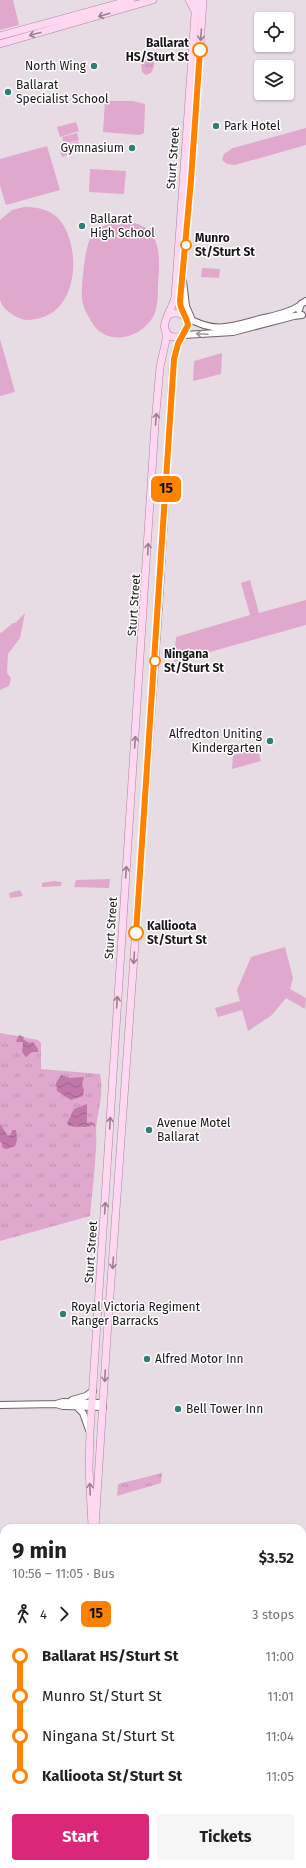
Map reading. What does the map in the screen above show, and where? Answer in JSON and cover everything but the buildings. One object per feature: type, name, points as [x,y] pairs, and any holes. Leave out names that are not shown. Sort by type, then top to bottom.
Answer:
[{"type":"main road","points":[[0,44],[131,0]]},
{"type":"main road","points":[[0,36],[69,21],[153,0]]},
{"type":"main road","points":[[190,0],[196,14]]},
{"type":"main road","name":"Sturt Street","points":[[168,315],[175,297],[196,0]]},
{"type":"main road","name":"Sturt Street","points":[[184,316],[180,304],[191,180],[203,0]]},
{"type":"main road","points":[[177,313],[184,316],[188,325],[184,335],[173,337],[166,331],[164,323],[168,315],[177,313]]},
{"type":"main road","name":"Sturt Street","points":[[94,1524],[89,1469],[90,1431],[115,1030],[145,607],[155,424],[160,367],[166,343],[166,331]]},
{"type":"main road","name":"Sturt Street","points":[[94,1524],[173,365],[176,349],[184,335]]},
{"type":"main road","points":[[115,1030],[122,1026],[129,1029]]},
{"type":"main road","points":[[100,1282],[106,1277],[112,1279]]},
{"type":"street","points":[[182,277],[186,306],[193,322]]},
{"type":"street","points":[[184,316],[193,322],[212,328],[232,328],[291,311],[306,301]]},
{"type":"street","points":[[299,306],[299,310],[305,317]]},
{"type":"street","points":[[184,335],[234,332],[294,316],[305,317]]},
{"type":"street","points":[[60,1403],[83,1397],[93,1391]]},
{"type":"street","points":[[60,1403],[76,1407],[92,1405]]},
{"type":"street","points":[[0,1405],[60,1403],[103,1405]]},
{"type":"street","points":[[76,1407],[83,1414],[90,1431]]},
{"type":"green space","points":[[0,0],[13,0],[19,25],[0,30]]},
{"type":"green space","points":[[150,55],[154,61],[154,66],[151,73],[146,75],[142,72],[141,65],[145,57]]},
{"type":"green space","points":[[105,101],[133,101],[145,104],[144,133],[140,135],[103,132]]},
{"type":"green space","points":[[76,122],[79,131],[60,137],[57,127]]},
{"type":"green space","points":[[306,128],[306,145],[235,165],[227,164],[222,160],[224,154],[233,148]]},
{"type":"green space","points":[[77,133],[79,140],[64,144],[62,137]]},
{"type":"green space","points":[[78,141],[81,151],[62,157],[59,147]]},
{"type":"green space","points":[[47,146],[60,190],[6,205],[0,186],[0,159]]},
{"type":"green space","points":[[90,169],[126,171],[124,194],[89,192]]},
{"type":"green space","points":[[24,207],[42,209],[51,212],[58,218],[66,229],[71,243],[73,259],[73,274],[69,289],[63,302],[53,312],[40,318],[30,320],[16,317],[10,313],[2,305],[0,299],[0,220],[12,210]]},
{"type":"green space","points":[[117,221],[132,222],[142,226],[150,232],[158,249],[159,260],[158,300],[154,315],[141,330],[132,335],[123,337],[105,335],[97,329],[83,305],[82,299],[84,264],[90,238],[93,233],[99,229]]},
{"type":"green space","points":[[202,268],[220,269],[219,278],[201,277]]},
{"type":"green space","points":[[0,339],[15,392],[0,396]]},
{"type":"green space","points":[[222,353],[221,374],[193,381],[194,361]]},
{"type":"green space","points":[[250,580],[259,613],[306,600],[306,625],[174,662],[176,637],[250,615],[241,583]]},
{"type":"green space","points":[[25,613],[20,638],[8,654],[7,673],[11,678],[9,686],[0,690],[0,632],[1,633],[15,623]]},
{"type":"green space","points":[[257,748],[261,761],[232,769],[233,755]]},
{"type":"green space","points":[[110,879],[109,888],[74,887],[76,880]]},
{"type":"green space","points":[[54,881],[62,882],[61,886],[42,887],[42,883]]},
{"type":"green space","points":[[20,890],[23,896],[10,898],[9,893]]},
{"type":"green space","points":[[285,947],[293,978],[290,989],[306,998],[305,1009],[286,998],[272,1015],[248,1031],[242,1010],[218,1017],[215,1008],[240,1001],[237,990],[251,957]]},
{"type":"green space","points":[[0,1033],[38,1040],[41,1043],[41,1069],[100,1074],[101,1089],[96,1129],[96,1157],[90,1216],[0,1241]]},
{"type":"green space","points":[[162,1473],[161,1483],[117,1496],[118,1484]]},
{"type":"water","points":[[19,1035],[24,1037],[23,1039],[29,1043],[33,1042],[38,1049],[38,1052],[32,1052],[26,1057],[22,1052],[23,1042],[16,1042]]},
{"type":"water","points":[[61,1075],[70,1078],[84,1077],[82,1084],[84,1090],[83,1096],[71,1100],[57,1091],[56,1083]]},
{"type":"water","points":[[87,1104],[87,1123],[92,1122],[95,1124],[95,1127],[93,1125],[86,1127],[69,1126],[67,1123],[74,1109]]},
{"type":"water","points":[[0,1124],[8,1136],[11,1134],[12,1130],[16,1130],[17,1140],[15,1146],[7,1149],[3,1148],[2,1143],[0,1142]]},
{"type":"bus line","name":"15","points":[[136,933],[159,604],[174,359],[178,344],[183,335],[186,333],[188,325],[187,319],[181,310],[180,292],[186,246],[200,50]]},
{"type":"place","name":"Ballarat HS/Sturt St","points":[[200,50]]},
{"type":"place","name":"North Wing","points":[[94,66]]},
{"type":"place","name":"Ballarat Specialist School","points":[[8,92]]},
{"type":"place","name":"Park Hotel","points":[[216,126]]},
{"type":"place","name":"Gymnasium","points":[[132,148]]},
{"type":"place","name":"Ballarat High School","points":[[82,226]]},
{"type":"place","name":"Munro St/Sturt St","points":[[186,245]]},
{"type":"place","name":"Ningana St/Sturt St","points":[[155,661]]},
{"type":"place","name":"Alfredton Uniting Kindergarten","points":[[270,741]]},
{"type":"place","name":"Kallioota St/Sturt St","points":[[136,933]]},
{"type":"place","name":"Avenue Motel Ballarat","points":[[149,1130]]},
{"type":"place","name":"Royal Victoria Regiment Ranger Barracks","points":[[63,1314]]},
{"type":"place","name":"Alfred Motor Inn","points":[[147,1359]]},
{"type":"place","name":"Bell Tower Inn","points":[[178,1409]]}]
